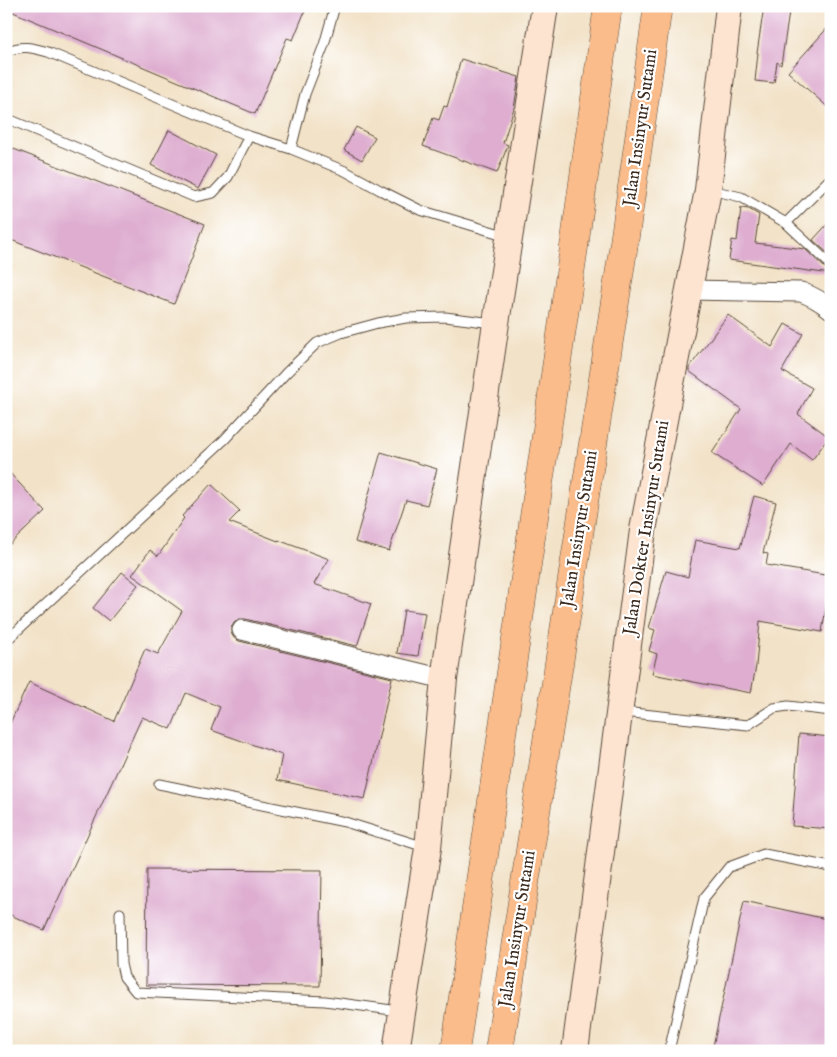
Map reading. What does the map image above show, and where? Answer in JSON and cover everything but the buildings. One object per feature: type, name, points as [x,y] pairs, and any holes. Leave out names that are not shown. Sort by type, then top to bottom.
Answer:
[{"type":"highway","points":[[455,1051],[608,6]]},
{"type":"highway","name":"Jalan Insinyur Sutami","points":[[499,1051],[623,250],[658,6]]},
{"type":"street","points":[[396,1051],[428,848],[444,679],[545,6]]},
{"type":"street","name":"Jalan Dokter Insinyur Sutami","points":[[575,1051],[643,530],[708,190],[729,6]]},
{"type":"street","points":[[689,290],[801,292],[813,296],[831,309]]},
{"type":"street","points":[[242,630],[444,679]]},
{"type":"lane","points":[[291,149],[305,94],[324,45],[335,6]]},
{"type":"lane","points":[[6,52],[13,48],[28,46],[48,52],[249,136],[291,149],[345,171],[420,210],[509,236]]},
{"type":"lane","points":[[6,118],[194,197],[213,193],[228,178],[249,136]]},
{"type":"lane","points":[[786,223],[831,178]]},
{"type":"lane","points":[[708,190],[740,197],[786,223],[831,265]]},
{"type":"lane","points":[[6,641],[225,439],[286,373],[317,343],[341,333],[406,318],[445,317],[496,323]]},
{"type":"lane","points":[[620,712],[748,726],[774,708],[788,706],[831,711]]},
{"type":"lane","points":[[159,784],[345,822],[428,848]]},
{"type":"lane","points":[[669,1051],[704,898],[729,867],[764,854],[831,867]]},
{"type":"lane","points":[[120,913],[121,964],[124,977],[136,992],[325,1000],[402,1012]]}]
